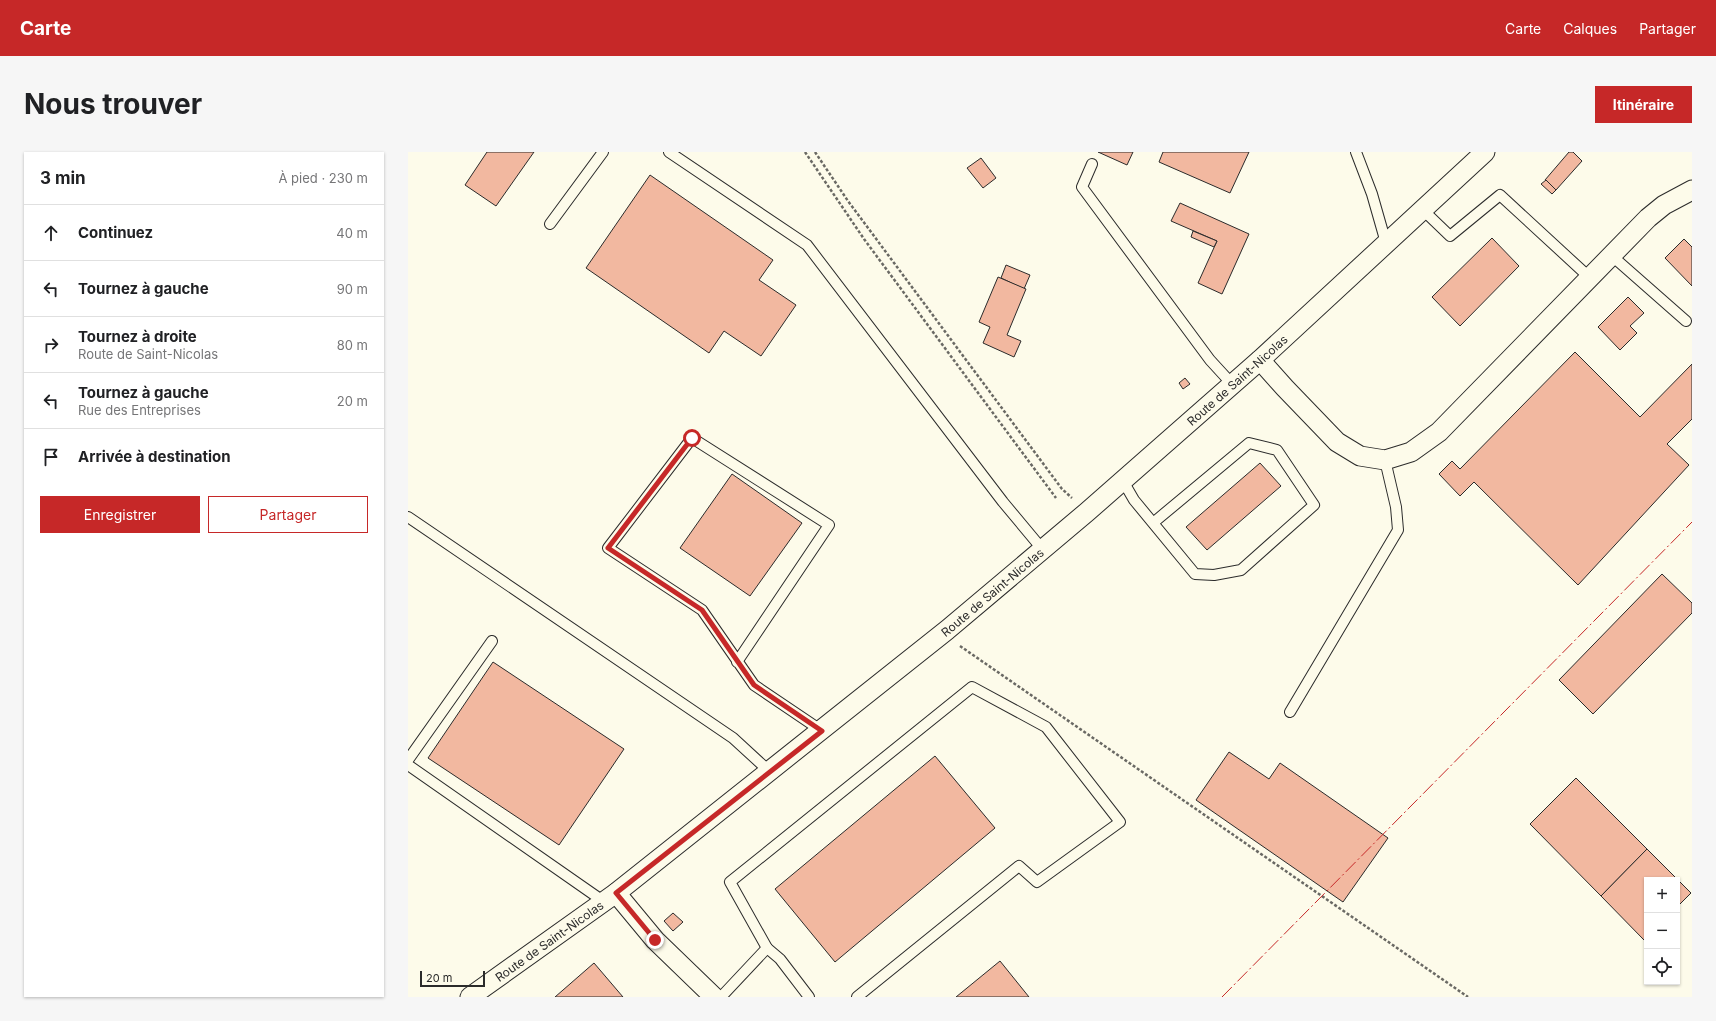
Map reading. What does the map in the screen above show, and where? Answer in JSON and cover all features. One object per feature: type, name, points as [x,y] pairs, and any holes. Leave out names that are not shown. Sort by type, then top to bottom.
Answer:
[{"type":"street","name":"Route de Saint-Nicolas","points":[[470,997],[610,897],[907,664],[1043,550],[1260,360],[1485,152]]},
{"type":"street","points":[[1260,360],[1337,442],[1360,456],[1385,460],[1411,452],[1439,432],[1648,218],[1664,205],[1692,190]]},
{"type":"street","points":[[610,897],[714,997]]},
{"type":"lane","points":[[550,224],[603,152]]},
{"type":"lane","points":[[669,152],[807,245],[1003,502],[1043,550]]},
{"type":"lane","points":[[1356,152],[1372,194],[1386,243]]},
{"type":"lane","points":[[1092,164],[1082,187],[1210,360],[1232,384]]},
{"type":"lane","points":[[1422,210],[1450,236],[1500,195],[1589,277]]},
{"type":"lane","points":[[1611,255],[1686,321]]},
{"type":"lane","points":[[737,662],[829,525],[692,438],[608,548],[702,610],[737,662],[754,685],[822,731]]},
{"type":"lane","points":[[1122,481],[1134,500],[1195,574],[1214,576],[1241,570],[1314,505],[1277,450],[1249,443],[1153,522]]},
{"type":"lane","points":[[1290,712],[1398,530],[1396,507],[1385,460]]},
{"type":"lane","points":[[408,517],[733,738],[770,772]]},
{"type":"lane","points":[[408,760],[492,641]]},
{"type":"lane","points":[[809,997],[780,959],[767,948],[730,882],[972,687],[1046,727],[1120,822],[1037,882],[1019,866],[857,997]]},
{"type":"lane","points":[[408,765],[610,897]]},
{"type":"lane","points":[[721,997],[767,948]]},
{"type":"path","points":[[804,152],[864,239],[1056,498]]},
{"type":"path","points":[[816,152],[848,201],[1062,489],[1087,512]]},
{"type":"path","points":[[956,640],[967,651],[1468,997]]},
{"type":"building","points":[[487,152],[534,152],[496,206],[465,185]]},
{"type":"building","points":[[1098,152],[1133,152],[1127,165]]},
{"type":"building","points":[[1163,152],[1249,152],[1230,193],[1159,162]]},
{"type":"building","points":[[1569,152],[1573,152],[1582,161],[1556,190],[1545,180]]},
{"type":"building","points":[[981,158],[996,178],[983,188],[967,168]]},
{"type":"building","points":[[650,175],[773,260],[759,280],[796,305],[761,356],[724,331],[709,353],[586,268]]},
{"type":"building","points":[[1546,180],[1556,190],[1552,194],[1541,184]]},
{"type":"building","points":[[1180,203],[1249,234],[1222,294],[1198,283],[1217,241],[1171,221]]},
{"type":"building","points":[[1193,231],[1217,241],[1214,247],[1191,237]]},
{"type":"building","points":[[1492,238],[1519,266],[1460,326],[1432,297]]},
{"type":"building","points":[[1684,239],[1692,247],[1692,286],[1665,258]]},
{"type":"building","points":[[1006,265],[1030,275],[1024,289],[1001,278]]},
{"type":"building","points":[[998,277],[1026,289],[1007,335],[1021,341],[1014,357],[983,343],[990,327],[979,322]]},
{"type":"building","points":[[1628,297],[1644,313],[1630,326],[1637,333],[1620,350],[1598,327]]},
{"type":"building","points":[[1575,352],[1640,417],[1692,364],[1692,419],[1667,444],[1689,465],[1578,585],[1474,482],[1460,496],[1439,474],[1452,461],[1460,469]]},
{"type":"building","points":[[1185,378],[1190,384],[1183,389],[1179,383]]},
{"type":"building","points":[[1260,463],[1281,486],[1207,550],[1186,527]]},
{"type":"building","points":[[732,474],[802,523],[750,596],[680,548]]},
{"type":"building","points":[[1662,574],[1692,603],[1692,613],[1593,714],[1559,680]]},
{"type":"building","points":[[493,662],[624,749],[559,845],[428,758]]},
{"type":"building","points":[[1229,752],[1269,779],[1280,763],[1388,838],[1343,902],[1196,800]]},
{"type":"building","points":[[935,756],[995,828],[835,962],[775,889]]},
{"type":"building","points":[[1576,778],[1647,849],[1601,896],[1530,824]]},
{"type":"building","points":[[1647,849],[1675,877],[1644,877],[1644,940],[1601,896]]},
{"type":"building","points":[[1680,882],[1691,893],[1680,904]]},
{"type":"building","points":[[673,913],[683,922],[673,931],[664,921]]},
{"type":"building","points":[[1000,961],[1029,997],[956,997]]},
{"type":"building","points":[[594,963],[623,997],[555,997]]},
{"type":"power","points":[[1222,997],[1692,522]]},
{"type":"route","points":[[655,940],[616,893],[822,731],[754,685],[702,610],[608,548],[692,438]]}]
